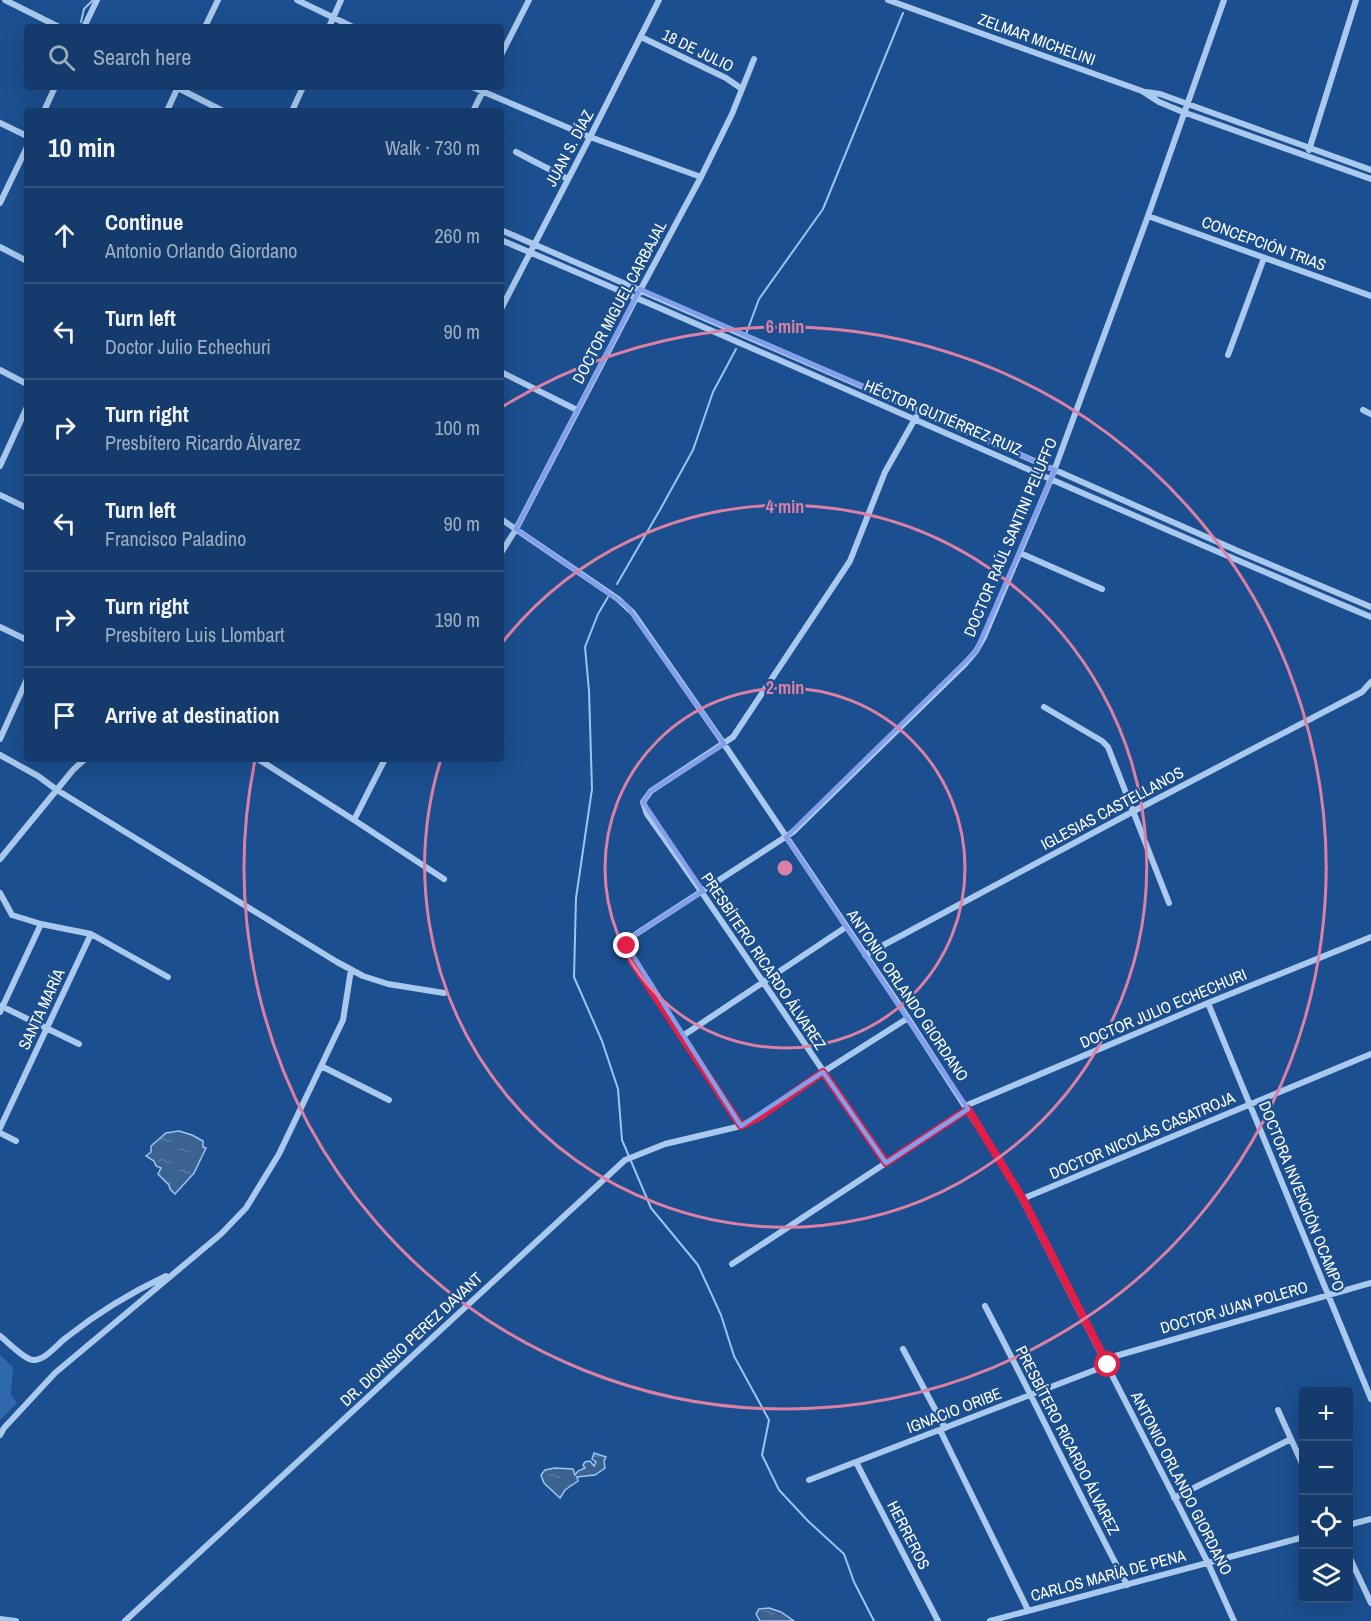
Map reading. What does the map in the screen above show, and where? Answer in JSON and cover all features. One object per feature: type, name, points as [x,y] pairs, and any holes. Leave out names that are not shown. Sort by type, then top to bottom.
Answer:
[{"type":"street","points":[[5,0],[52,24]]},
{"type":"street","points":[[85,24],[97,0]]},
{"type":"street","points":[[206,24],[218,0]]},
{"type":"street","points":[[297,0],[347,24]]},
{"type":"street","points":[[330,24],[341,0]]},
{"type":"street","points":[[504,49],[529,0]]},
{"type":"street","name":"JUAN S. DÍAZ","points":[[504,303],[659,0]]},
{"type":"street","name":"ZELMAR MICHELINI","points":[[888,0],[1142,92],[1184,112],[1371,179]]},
{"type":"street","name":"DOCTOR RAÚL SANTINI PELUFFO","points":[[681,1037],[632,961],[627,946],[636,934],[800,826],[970,658],[984,637],[1051,479],[1148,216],[1224,0]]},
{"type":"street","points":[[1307,156],[1356,0]]},
{"type":"street","name":"18 DE JULIO","points":[[641,37],[726,78],[742,89]]},
{"type":"street","name":"DOCTOR MIGUEL CARBAJAL","points":[[504,549],[701,177],[732,114],[754,59]]},
{"type":"street","points":[[46,108],[54,90]]},
{"type":"street","points":[[167,108],[176,90]]},
{"type":"street","points":[[183,90],[217,108]]},
{"type":"street","points":[[293,108],[302,90]]},
{"type":"street","points":[[474,108],[483,90],[590,137],[701,177]]},
{"type":"street","name":"ZELMAR MICHELINI","points":[[1142,92],[1160,94],[1371,170]]},
{"type":"street","points":[[0,123],[24,135]]},
{"type":"street","points":[[516,152],[568,179]]},
{"type":"street","points":[[0,203],[24,153]]},
{"type":"street","name":"CONCEPCIÓN TRIAS","points":[[1148,216],[1371,296]]},
{"type":"street","name":"HÉCTOR GUTIÉRREZ RUIZ","points":[[504,231],[1238,551],[1371,606]]},
{"type":"street","name":"HÉCTOR GUTIÉRREZ RUIZ","points":[[504,241],[1234,560],[1371,617]]},
{"type":"street","points":[[0,247],[24,259]]},
{"type":"street","points":[[1228,356],[1264,258]]},
{"type":"street","points":[[0,370],[24,382]]},
{"type":"street","points":[[504,374],[577,410]]},
{"type":"street","points":[[724,744],[733,737],[850,561],[885,472],[918,410]]},
{"type":"street","points":[[1363,410],[1371,414]]},
{"type":"street","points":[[0,466],[24,414]]},
{"type":"street","points":[[0,495],[24,507]]},
{"type":"street","name":"ANTONIO ORLANDO GIORDANO","points":[[504,521],[627,606],[724,744],[908,1018],[1023,1199],[1208,1563],[1234,1621]]},
{"type":"street","points":[[1020,553],[1102,589]]},
{"type":"street","points":[[0,627],[24,639]]},
{"type":"street","name":"IGLESIAS CASTELLANOS","points":[[865,955],[1362,692],[1371,682]]},
{"type":"street","points":[[0,739],[24,686]]},
{"type":"street","points":[[1044,707],[1102,741],[1108,747],[1169,903]]},
{"type":"street","name":"PRESBÍTERO RICARDO ÁLVAREZ","points":[[724,744],[651,791],[643,802],[647,814],[703,891],[886,1163]]},
{"type":"street","points":[[0,755],[38,776],[57,790],[351,970],[388,984],[444,993]]},
{"type":"street","points":[[0,859],[82,762]]},
{"type":"street","points":[[263,762],[444,879]]},
{"type":"street","points":[[354,820],[383,762]]},
{"type":"street","points":[[0,893],[12,915],[41,924],[91,934],[168,977]]},
{"type":"street","points":[[41,924],[1,1009],[79,1044]]},
{"type":"street","points":[[741,1126],[681,1037],[846,927]]},
{"type":"street","name":"SANTA MARÍA","points":[[0,1128],[91,934]]},
{"type":"street","name":"DOCTOR JULIO ECHECHURI","points":[[732,1264],[967,1108],[1208,1003],[1371,937]]},
{"type":"street","points":[[0,1435],[55,1373],[221,1234],[246,1208],[279,1154],[343,1020],[351,970]]},
{"type":"street","name":"DOCTORA INVENCIÓN OCAMPO","points":[[1208,1003],[1371,1399]]},
{"type":"street","name":"DR. DIONISIO PEREZ DAVANT","points":[[125,1621],[625,1160],[665,1144],[741,1126],[758,1118],[823,1072],[908,1018]]},
{"type":"street","name":"DOCTOR NICOLÁS CASATROJA","points":[[1023,1199],[1371,1054]]},
{"type":"street","points":[[321,1066],[389,1100]]},
{"type":"street","points":[[0,1133],[16,1141]]},
{"type":"street","points":[[0,1336],[27,1359],[41,1359],[68,1336],[129,1295],[173,1273]]},
{"type":"street","name":"DOCTOR JUAN POLERO","points":[[1106,1362],[1371,1282]]},
{"type":"street","name":"PRESBÍTERO RICARDO ÁLVAREZ","points":[[985,1306],[1032,1395],[1072,1481],[1127,1585]]},
{"type":"street","points":[[903,1349],[1029,1610]]},
{"type":"street","name":"IGNACIO ORIBE","points":[[809,1480],[1032,1395],[1106,1362]]},
{"type":"street","points":[[1278,1410],[1299,1457]]},
{"type":"street","points":[[1174,1498],[1291,1439]]},
{"type":"street","name":"HERREROS","points":[[856,1462],[938,1621]]},
{"type":"street","points":[[1353,1524],[1371,1519]]},
{"type":"street","name":"CARLOS MARÍA DE PENA","points":[[990,1621],[1299,1538]]},
{"type":"street","points":[[1353,1565],[1371,1603]]},
{"type":"street","points":[[0,1619],[15,1621]]},
{"type":"highlighted area","points":[[640,289],[1055,470],[976,651],[786,837],[968,1109],[886,1163],[823,1072],[741,1126],[627,946],[636,934],[703,891],[643,802],[651,791],[724,744],[627,606],[516,529]]},
{"type":"shaded area","points":[[0,1355],[13,1367],[11,1394],[17,1403],[0,1420]]},
{"type":"water","points":[[179,1131],[203,1141],[203,1147],[206,1148],[194,1173],[175,1194],[158,1174],[161,1168],[146,1156],[151,1152],[151,1146],[166,1133]]},
{"type":"water","points":[[594,1453],[606,1457],[605,1468],[595,1475],[577,1477],[578,1481],[565,1490],[560,1498],[544,1483],[541,1475],[545,1470],[573,1469],[575,1475],[585,1468],[583,1465],[585,1462],[590,1461],[594,1466],[596,1462],[592,1459]]},
{"type":"water","points":[[769,1608],[781,1612],[794,1621],[760,1621],[756,1614],[759,1609]]},
{"type":"waterway","points":[[81,22],[84,9],[93,0]]},
{"type":"waterway","points":[[746,334],[759,299],[823,209],[903,13]]},
{"type":"waterway","points":[[617,584],[693,450],[713,392],[736,349]]},
{"type":"waterway","points":[[608,597],[598,614],[585,647],[589,691],[592,789],[576,898],[574,977],[602,1041],[618,1089],[622,1140],[651,1208],[698,1265],[721,1315],[734,1356],[769,1420],[762,1455],[779,1490],[844,1554],[854,1582],[874,1621]]},
{"type":"route","points":[[627,946],[632,961],[741,1126],[758,1118],[823,1072],[886,1163],[968,1109],[1023,1199],[1108,1365]]}]
